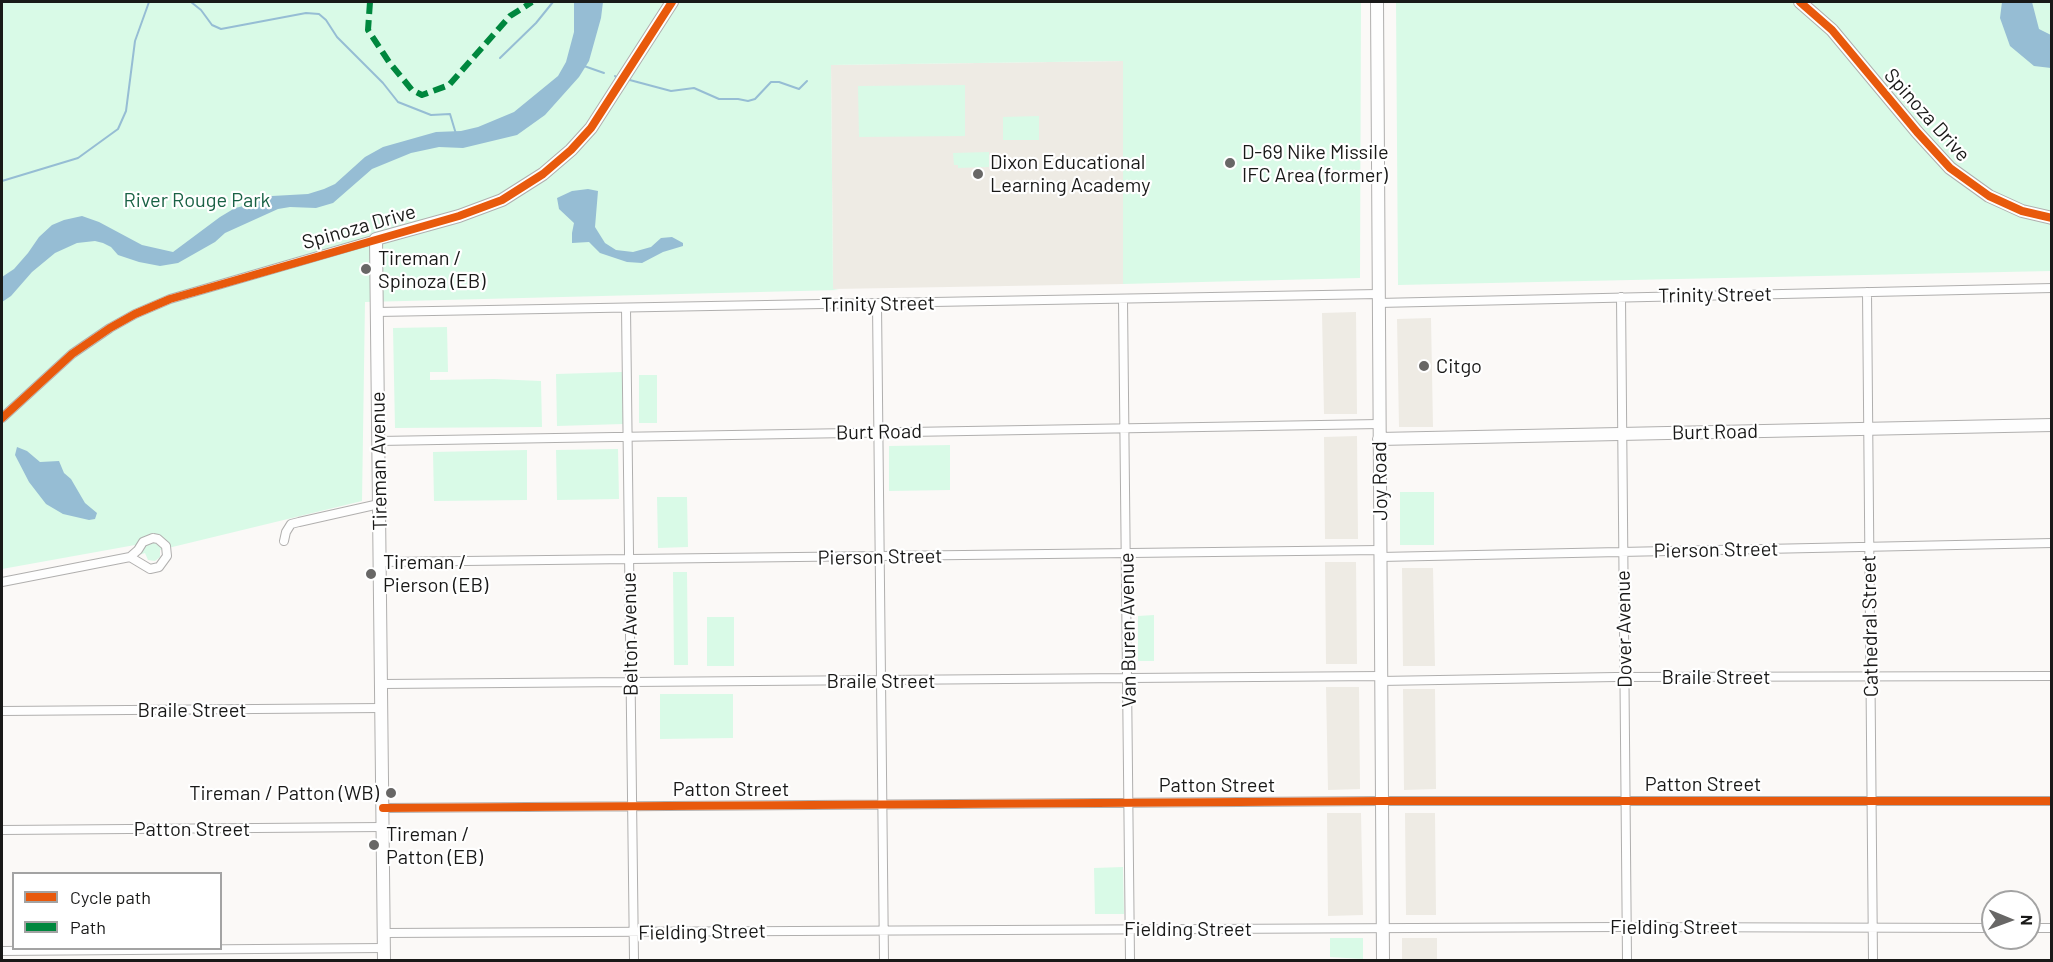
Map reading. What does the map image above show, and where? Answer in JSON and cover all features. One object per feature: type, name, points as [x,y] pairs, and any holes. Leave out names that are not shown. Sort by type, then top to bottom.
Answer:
[{"type":"street","name":"Spinoza Drive","points":[[2,418],[72,354],[110,327],[135,314],[170,299],[459,216],[502,200],[543,174],[571,150],[591,128],[672,2]]},
{"type":"street","name":"Joy Road","points":[[1377,2],[1383,960]]},
{"type":"street","name":"Spinoza Drive","points":[[1800,2],[1832,30],[1950,168],[1989,196],[2022,211],[2052,218]]},
{"type":"street","name":"Tireman Avenue","points":[[376,239],[382,708]]},
{"type":"street","name":"Trinity Street","points":[[377,312],[1123,300],[1621,297],[2052,288]]},
{"type":"street","name":"Cathedral Street","points":[[1867,292],[1873,960]]},
{"type":"street","name":"Dover Avenue","points":[[1621,297],[1627,960]]},
{"type":"street","name":"Van Buren Avenue","points":[[1123,300],[1130,960]]},
{"type":"street","points":[[877,304],[884,960]]},
{"type":"street","name":"Belton Avenue","points":[[627,308],[634,960]]},
{"type":"street","name":"Burt Road","points":[[379,441],[1379,424]]},
{"type":"street","name":"Burt Road","points":[[1379,439],[2052,424]]},
{"type":"street","points":[[284,541],[291,524],[379,504]]},
{"type":"street","points":[[2,582],[130,557],[148,539],[158,539],[166,546],[166,560],[155,569],[146,567],[130,557]]},
{"type":"street","name":"Pierson Street","points":[[381,562],[879,558],[1127,553],[1623,552],[2052,543]]},
{"type":"street","name":"Braile Street","points":[[382,684],[1128,678],[2052,676]]},
{"type":"street","points":[[2,951],[384,954],[382,708]]},
{"type":"street","name":"Braile Street","points":[[2,711],[382,708]]},
{"type":"street","name":"Patton Street","points":[[383,808],[1129,802],[2052,801]]},
{"type":"street","name":"Patton Street","points":[[2,830],[383,827]]},
{"type":"street","name":"Fielding Street","points":[[384,933],[1626,927],[1981,928]]},
{"type":"shaded area","name":"Dixon Educational Learning Academy","points":[[1123,61],[1123,284],[833,289],[831,65]]},
{"type":"shaded area","points":[[1356,312],[1357,414],[1324,414],[1322,313]]},
{"type":"shaded area","points":[[1431,318],[1433,427],[1399,427],[1397,319]]},
{"type":"shaded area","points":[[1357,436],[1358,539],[1325,539],[1324,437]]},
{"type":"shaded area","points":[[1325,562],[1356,562],[1357,664],[1326,664]]},
{"type":"shaded area","points":[[1402,568],[1433,568],[1435,666],[1403,666]]},
{"type":"shaded area","points":[[1326,687],[1359,687],[1360,789],[1328,790]]},
{"type":"shaded area","points":[[1403,689],[1435,689],[1436,789],[1404,790]]},
{"type":"shaded area","points":[[1327,813],[1361,813],[1363,915],[1328,916]]},
{"type":"shaded area","points":[[1405,813],[1435,813],[1436,915],[1406,915]]},
{"type":"shaded area","points":[[1402,938],[1437,938],[1437,960],[1402,960]]},
{"type":"green space","name":"River Rouge Park","points":[[2,2],[1361,2],[1360,278],[1123,284],[1123,61],[831,65],[833,289],[839,290],[365,302],[362,501],[160,550],[160,557],[155,561],[148,560],[145,553],[136,556],[135,545],[2,569]]},
{"type":"green space","points":[[1396,2],[2051,2],[2051,271],[1398,285]]},
{"type":"green space","points":[[965,85],[965,136],[859,137],[858,86]]},
{"type":"green space","points":[[1039,116],[1039,140],[1003,140],[1003,117]]},
{"type":"green space","points":[[989,152],[989,167],[958,168],[958,165],[954,165],[953,153]]},
{"type":"green space","points":[[447,327],[448,372],[430,372],[430,380],[541,381],[542,427],[395,428],[393,328]]},
{"type":"green space","points":[[622,372],[623,424],[557,426],[556,374]]},
{"type":"green space","points":[[639,375],[657,375],[657,423],[639,423]]},
{"type":"green space","points":[[950,445],[950,490],[889,491],[889,446]]},
{"type":"green space","points":[[618,449],[619,499],[557,500],[556,450]]},
{"type":"green space","points":[[527,450],[527,500],[434,501],[433,452]]},
{"type":"green space","points":[[1400,492],[1434,492],[1434,545],[1400,545]]},
{"type":"green space","points":[[657,497],[687,497],[688,547],[658,548]]},
{"type":"green space","points":[[673,572],[687,572],[688,665],[674,665]]},
{"type":"green space","points":[[1154,615],[1154,661],[1138,661],[1138,616]]},
{"type":"green space","points":[[707,617],[734,617],[734,666],[707,666]]},
{"type":"green space","points":[[660,694],[733,694],[733,738],[660,739]]},
{"type":"green space","points":[[1123,867],[1124,914],[1095,914],[1094,868]]},
{"type":"green space","points":[[1330,938],[1363,938],[1363,959],[1330,957]]},
{"type":"water","points":[[574,2],[603,2],[589,61],[579,77],[545,115],[517,135],[463,148],[439,147],[411,153],[372,169],[333,203],[316,208],[278,209],[225,233],[215,242],[178,263],[160,266],[139,262],[118,255],[111,247],[103,243],[95,241],[77,243],[55,253],[2,302],[2,277],[14,269],[39,237],[52,225],[64,220],[82,216],[99,222],[142,245],[173,252],[235,208],[272,196],[308,194],[335,184],[365,157],[383,147],[436,132],[461,131],[478,127],[514,112],[558,76],[566,62],[574,32]]},
{"type":"water","points":[[2002,2],[2032,2],[2039,29],[2051,35],[2051,68],[2034,66],[2010,46],[2000,18]]},
{"type":"water","points":[[588,189],[598,191],[595,227],[605,243],[616,250],[633,252],[651,247],[661,238],[672,237],[683,243],[683,246],[663,252],[642,263],[627,262],[600,253],[589,242],[572,243],[574,223],[559,209],[557,198],[572,191]]},
{"type":"water","points":[[17,447],[27,451],[40,462],[59,461],[64,473],[71,479],[85,503],[97,513],[95,519],[89,520],[63,514],[46,504],[29,482],[15,455]]},
{"type":"waterway","points":[[2,181],[78,158],[118,129],[126,111],[135,41],[149,2]]},
{"type":"waterway","points":[[191,2],[201,10],[212,25],[221,29],[306,13],[319,14],[326,20],[337,37],[383,83],[398,102],[431,115],[450,114],[456,134]]},
{"type":"waterway","points":[[500,58],[536,23],[553,2]]},
{"type":"waterway","points":[[584,66],[604,73]]},
{"type":"waterway","points":[[626,79],[671,91],[694,88],[719,99],[748,101],[755,99],[771,82],[779,82],[799,89],[807,81]]},
{"type":"marked path","points":[[370,2],[368,30],[389,62],[412,90],[422,95],[449,85],[510,16],[532,2]]},
{"type":"cycle path","points":[[2,418],[72,354],[135,314],[170,299],[459,216],[502,200],[543,174],[571,150],[591,128],[672,2]]},
{"type":"cycle path","points":[[1800,2],[1832,30],[1950,168],[1989,196],[2022,211],[2052,218]]},
{"type":"cycle path","points":[[383,808],[1382,801],[2052,801]]},
{"type":"place","name":"D-69 Nike Missile IFC Area (former)","points":[[1230,163]]},
{"type":"place","name":"Dixon Educational Learning Academy","points":[[978,174]]},
{"type":"place","name":"Tireman / Spinoza (EB)","points":[[366,269]]},
{"type":"place","name":"Citgo","points":[[1424,366]]},
{"type":"place","name":"Tireman / Pierson (EB)","points":[[371,574]]},
{"type":"place","name":"Tireman / Patton (WB)","points":[[391,793]]},
{"type":"place","name":"Tireman / Patton (EB)","points":[[374,845]]}]
